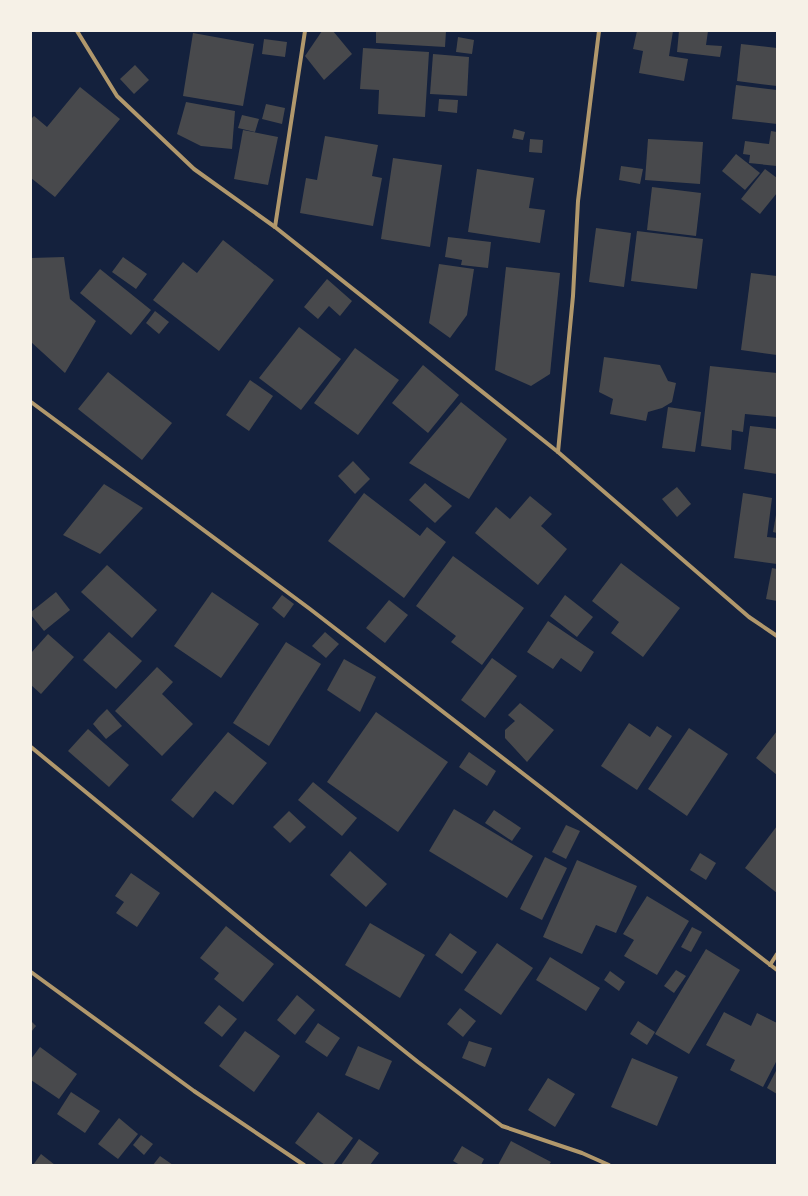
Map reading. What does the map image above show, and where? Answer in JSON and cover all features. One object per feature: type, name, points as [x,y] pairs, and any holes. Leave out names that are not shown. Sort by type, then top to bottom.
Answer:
[{"type":"street","points":[[77,31],[117,96],[194,169],[275,227],[558,452],[749,617],[777,636]]},
{"type":"street","points":[[275,227],[305,31]]},
{"type":"street","points":[[558,452],[572,296],[578,201],[598,31]]},
{"type":"street","points":[[31,402],[310,609],[777,970]]},
{"type":"street","points":[[31,747],[267,941],[418,1062],[502,1126],[582,1153],[609,1165]]},
{"type":"street","points":[[770,965],[777,954]]},
{"type":"street","points":[[31,972],[194,1091],[304,1165]]},
{"type":"building","points":[[322,31],[333,31],[352,54],[324,80],[305,56]]},
{"type":"building","points":[[376,31],[446,31],[445,47],[376,43]]},
{"type":"building","points":[[637,31],[673,31],[669,56],[688,59],[684,81],[639,73],[643,51],[633,49]]},
{"type":"building","points":[[679,31],[708,31],[706,45],[722,46],[720,57],[677,52]]},
{"type":"building","points":[[193,33],[254,44],[243,106],[183,96]]},
{"type":"building","points":[[458,37],[474,40],[472,54],[456,52]]},
{"type":"building","points":[[264,39],[287,42],[285,57],[262,54]]},
{"type":"building","points":[[741,44],[777,48],[777,86],[737,81]]},
{"type":"building","points":[[363,48],[429,52],[425,117],[378,114],[379,90],[360,89]]},
{"type":"building","points":[[433,54],[469,57],[467,96],[430,94]]},
{"type":"building","points":[[135,65],[149,80],[134,94],[120,79]]},
{"type":"building","points":[[736,85],[777,90],[777,124],[732,119]]},
{"type":"building","points":[[80,87],[120,119],[55,197],[31,178],[31,119],[34,116],[47,127]]},
{"type":"building","points":[[439,99],[458,100],[457,113],[438,111]]},
{"type":"building","points":[[186,102],[235,111],[232,149],[201,146],[177,134]]},
{"type":"building","points":[[266,104],[285,108],[282,124],[262,119]]},
{"type":"building","points":[[242,115],[259,119],[255,132],[238,128]]},
{"type":"building","points":[[514,129],[525,132],[523,140],[512,138]]},
{"type":"building","points":[[243,130],[278,137],[268,185],[234,179]]},
{"type":"building","points":[[771,131],[777,132],[777,166],[749,163],[750,155],[743,154],[745,141],[769,144]]},
{"type":"building","points":[[325,136],[378,145],[372,176],[382,178],[373,226],[300,213],[306,178],[317,180]]},
{"type":"building","points":[[530,139],[543,140],[542,153],[529,152]]},
{"type":"building","points":[[648,139],[703,142],[700,184],[645,180]]},
{"type":"building","points":[[736,154],[760,173],[745,190],[722,171]]},
{"type":"building","points":[[393,158],[442,165],[430,247],[381,239]]},
{"type":"building","points":[[621,166],[643,169],[640,184],[619,180]]},
{"type":"building","points":[[477,169],[534,178],[529,208],[545,210],[540,243],[468,232]]},
{"type":"building","points":[[765,169],[777,178],[777,193],[760,214],[741,199]]},
{"type":"building","points":[[652,187],[701,193],[696,236],[647,230]]},
{"type":"building","points":[[596,228],[631,233],[624,287],[589,282]]},
{"type":"building","points":[[637,231],[703,239],[697,289],[631,281]]},
{"type":"building","points":[[448,237],[491,242],[488,268],[461,265],[462,260],[445,257]]},
{"type":"building","points":[[223,240],[274,280],[219,351],[153,300],[183,262],[197,273]]},
{"type":"building","points":[[64,257],[70,299],[96,321],[65,373],[31,342],[31,258]]},
{"type":"building","points":[[123,257],[147,274],[136,289],[112,272]]},
{"type":"building","points":[[439,264],[474,269],[467,315],[450,338],[429,323]]},
{"type":"building","points":[[506,267],[560,273],[550,374],[531,386],[495,370]]},
{"type":"building","points":[[100,269],[151,310],[131,335],[80,293]]},
{"type":"building","points":[[751,273],[777,276],[777,355],[741,350]]},
{"type":"building","points":[[327,279],[352,301],[340,316],[329,306],[318,319],[304,307]]},
{"type":"building","points":[[155,311],[169,322],[159,334],[146,323]]},
{"type":"building","points":[[299,327],[341,359],[301,410],[259,378]]},
{"type":"building","points":[[355,348],[399,380],[358,435],[314,403]]},
{"type":"building","points":[[604,357],[660,365],[668,381],[676,383],[672,402],[662,408],[648,412],[646,421],[610,414],[613,399],[599,392]]},
{"type":"building","points":[[423,365],[459,395],[428,433],[392,403]]},
{"type":"building","points":[[710,366],[777,373],[777,417],[745,414],[743,432],[732,430],[731,450],[701,446]]},
{"type":"building","points":[[108,372],[172,423],[142,460],[78,409]]},
{"type":"building","points":[[250,380],[273,396],[249,431],[226,415]]},
{"type":"building","points":[[461,402],[507,439],[469,499],[409,463]]},
{"type":"building","points":[[668,407],[701,412],[695,452],[662,448]]},
{"type":"building","points":[[750,426],[777,429],[777,474],[744,469]]},
{"type":"building","points":[[353,461],[370,479],[355,494],[338,476]]},
{"type":"building","points":[[425,483],[452,506],[435,523],[409,500]]},
{"type":"building","points":[[104,484],[143,508],[100,554],[63,535]]},
{"type":"building","points":[[677,487],[691,504],[677,517],[662,499]]},
{"type":"building","points":[[364,493],[420,536],[427,527],[446,542],[404,598],[328,541]]},
{"type":"building","points":[[743,493],[772,498],[767,537],[777,538],[777,564],[734,558]]},
{"type":"building","points":[[530,496],[552,514],[541,526],[567,549],[538,585],[475,533],[496,507],[510,519]]},
{"type":"building","points":[[777,515],[777,533],[773,532]]},
{"type":"building","points":[[453,556],[524,608],[482,665],[451,642],[456,636],[416,606]]},
{"type":"building","points":[[621,563],[680,608],[643,657],[611,633],[619,622],[592,601]]},
{"type":"building","points":[[107,565],[157,610],[132,638],[81,592]]},
{"type":"building","points":[[772,568],[777,569],[777,601],[766,599]]},
{"type":"building","points":[[56,592],[70,610],[44,631],[31,615],[31,612]]},
{"type":"building","points":[[212,592],[259,624],[221,678],[174,646]]},
{"type":"building","points":[[282,595],[294,604],[284,618],[272,608]]},
{"type":"building","points":[[565,595],[593,617],[577,637],[550,616]]},
{"type":"building","points":[[389,600],[408,615],[385,643],[366,628]]},
{"type":"building","points":[[548,621],[594,652],[581,672],[561,658],[553,669],[527,652]]},
{"type":"building","points":[[109,632],[142,661],[116,689],[83,660]]},
{"type":"building","points":[[325,632],[339,644],[326,658],[312,646]]},
{"type":"building","points":[[48,634],[74,657],[41,694],[31,685],[31,653]]},
{"type":"building","points":[[286,642],[321,664],[269,746],[233,723]]},
{"type":"building","points":[[492,658],[517,676],[485,718],[461,700]]},
{"type":"building","points":[[344,659],[376,677],[360,712],[327,690]]},
{"type":"building","points":[[157,667],[173,682],[162,694],[193,724],[162,756],[115,711]]},
{"type":"building","points":[[520,703],[554,730],[527,762],[505,738],[505,730],[515,721],[508,715]]},
{"type":"building","points":[[107,709],[122,726],[106,739],[93,724]]},
{"type":"building","points":[[376,712],[448,762],[398,832],[327,782]]},
{"type":"building","points":[[629,723],[650,737],[657,726],[672,736],[637,790],[601,766]]},
{"type":"building","points":[[689,728],[728,754],[687,816],[648,789]]},
{"type":"building","points":[[88,729],[129,765],[109,787],[68,751]]},
{"type":"building","points":[[777,731],[777,775],[756,758]]},
{"type":"building","points":[[228,732],[267,763],[233,805],[215,791],[193,818],[171,800]]},
{"type":"building","points":[[469,752],[496,771],[487,786],[459,767]]},
{"type":"building","points":[[313,782],[357,818],[342,836],[298,800]]},
{"type":"building","points":[[454,809],[533,856],[507,898],[429,851]]},
{"type":"building","points":[[494,810],[521,828],[512,841],[485,823]]},
{"type":"building","points":[[289,811],[306,827],[290,843],[273,827]]},
{"type":"building","points":[[566,825],[580,831],[566,859],[552,852]]},
{"type":"building","points":[[777,826],[777,893],[745,868]]},
{"type":"building","points":[[350,851],[387,884],[366,907],[330,875]]},
{"type":"building","points":[[700,853],[716,863],[706,880],[690,870]]},
{"type":"building","points":[[545,857],[567,868],[542,920],[520,909]]},
{"type":"building","points":[[577,860],[637,886],[616,933],[596,925],[582,954],[543,937]]},
{"type":"building","points":[[131,873],[160,893],[137,927],[116,913],[124,902],[115,896]]},
{"type":"building","points":[[647,896],[689,921],[657,975],[624,956],[634,940],[623,934]]},
{"type":"building","points":[[370,923],[425,955],[400,998],[345,965]]},
{"type":"building","points":[[226,926],[274,964],[243,1002],[214,979],[219,973],[200,958]]},
{"type":"building","points":[[692,927],[702,932],[691,952],[681,947]]},
{"type":"building","points":[[450,933],[477,952],[462,974],[435,955]]},
{"type":"building","points":[[497,943],[533,968],[501,1015],[464,990]]},
{"type":"building","points":[[706,949],[740,970],[689,1054],[655,1034]]},
{"type":"building","points":[[550,957],[600,988],[586,1011],[536,980]]},
{"type":"building","points":[[676,970],[686,976],[674,993],[664,986]]},
{"type":"building","points":[[610,971],[625,982],[619,991],[604,980]]},
{"type":"building","points":[[297,995],[315,1010],[295,1035],[277,1020]]},
{"type":"building","points":[[219,1005],[237,1019],[222,1037],[204,1023]]},
{"type":"building","points":[[460,1008],[476,1021],[463,1037],[447,1024]]},
{"type":"building","points":[[724,1012],[751,1026],[757,1013],[777,1023],[777,1060],[763,1087],[730,1070],[735,1060],[706,1045]]},
{"type":"building","points":[[31,1021],[36,1026],[31,1032]]},
{"type":"building","points":[[638,1021],[655,1032],[647,1045],[630,1034]]},
{"type":"building","points":[[318,1023],[340,1038],[327,1057],[305,1042]]},
{"type":"building","points":[[245,1031],[280,1056],[254,1092],[219,1066]]},
{"type":"building","points":[[469,1041],[492,1048],[485,1067],[462,1058]]},
{"type":"building","points":[[358,1046],[392,1061],[379,1090],[345,1075]]},
{"type":"building","points":[[40,1047],[77,1074],[59,1099],[31,1080],[31,1059]]},
{"type":"building","points":[[632,1058],[678,1077],[657,1126],[611,1107]]},
{"type":"building","points":[[777,1069],[777,1094],[767,1088]]},
{"type":"building","points":[[548,1078],[575,1094],[555,1127],[528,1110]]},
{"type":"building","points":[[71,1092],[100,1111],[85,1133],[57,1114]]},
{"type":"building","points":[[318,1112],[353,1138],[333,1165],[325,1165],[295,1143]]},
{"type":"building","points":[[119,1118],[138,1134],[118,1159],[98,1144]]},
{"type":"building","points":[[141,1135],[153,1144],[144,1155],[133,1145]]},
{"type":"building","points":[[359,1139],[379,1153],[370,1165],[341,1165]]},
{"type":"building","points":[[511,1141],[551,1162],[549,1165],[498,1165]]},
{"type":"building","points":[[462,1146],[484,1159],[481,1165],[460,1165],[453,1161]]},
{"type":"building","points":[[41,1154],[55,1165],[33,1165]]},
{"type":"building","points":[[160,1156],[173,1165],[153,1165]]}]
